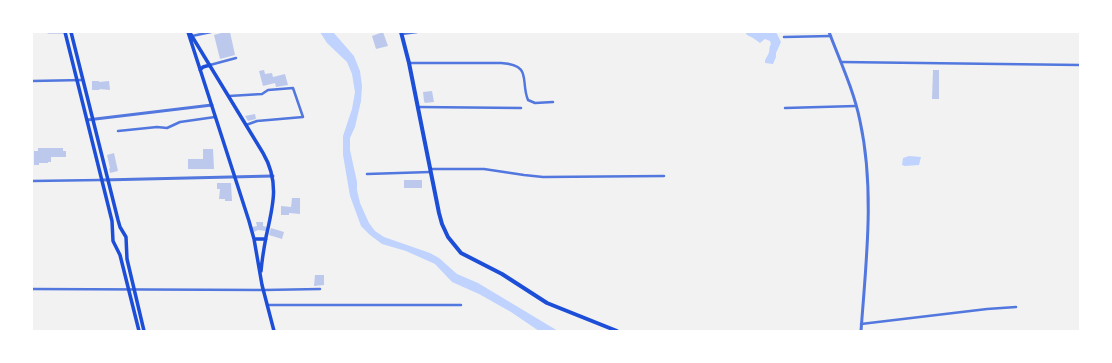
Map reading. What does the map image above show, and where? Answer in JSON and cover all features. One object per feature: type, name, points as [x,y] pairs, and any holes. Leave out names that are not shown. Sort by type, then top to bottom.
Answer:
[{"type":"main road","points":[[65,32],[113,226],[113,241],[119,245]]},
{"type":"main road","points":[[71,32],[119,224],[123,234],[126,237],[126,253],[144,331]]},
{"type":"main road","points":[[188,32],[192,36],[267,159],[273,176],[274,199],[260,273]]},
{"type":"main road","points":[[188,32],[254,239],[260,273],[274,331]]},
{"type":"main road","points":[[402,33],[442,224],[452,243],[461,253],[498,272],[546,303],[617,331]]},
{"type":"main road","points":[[200,70],[203,67],[210,65]]},
{"type":"main road","points":[[96,155],[101,154]]},
{"type":"main road","points":[[113,237],[118,233],[123,234]]},
{"type":"main road","points":[[254,239],[266,239]]},
{"type":"main road","points":[[119,245],[126,241]]},
{"type":"main road","points":[[119,245],[120,255],[139,331]]},
{"type":"street","points":[[48,32],[65,32]]},
{"type":"street","points":[[192,36],[211,32]]},
{"type":"street","points":[[402,33],[417,32]]},
{"type":"street","points":[[829,32],[856,106],[863,138],[868,206],[868,235],[861,331]]},
{"type":"street","points":[[784,36],[831,36]]},
{"type":"street","points":[[210,65],[236,58]]},
{"type":"street","points":[[840,62],[1080,65]]},
{"type":"street","points":[[409,63],[511,64],[522,72],[525,80],[528,100],[535,103],[553,102]]},
{"type":"street","points":[[32,82],[83,80]]},
{"type":"street","points":[[229,96],[262,94],[268,90],[293,88],[303,117],[257,121],[246,124]]},
{"type":"street","points":[[87,120],[212,105]]},
{"type":"street","points":[[785,108],[856,106]]},
{"type":"street","points":[[418,107],[521,108]]},
{"type":"street","points":[[118,132],[157,127],[167,128],[180,122],[216,117]]},
{"type":"street","points":[[366,174],[430,170],[484,169],[543,177],[664,176]]},
{"type":"street","points":[[32,181],[273,176]]},
{"type":"street","points":[[32,289],[320,289]]},
{"type":"street","points":[[267,305],[461,305]]},
{"type":"street","points":[[861,324],[980,309],[1016,307]]},
{"type":"water","points":[[320,32],[333,32],[354,56],[360,71],[362,86],[361,101],[355,127],[350,138],[350,150],[360,203],[369,223],[375,231],[384,237],[430,253],[439,258],[457,274],[478,283],[558,331],[539,331],[511,312],[479,294],[452,282],[435,264],[406,251],[382,244],[361,226],[350,196],[343,155],[343,136],[352,109],[355,92],[352,74],[347,62],[327,43]]},
{"type":"water","points":[[745,32],[776,32],[781,42],[773,64],[765,63],[765,59],[769,54],[771,44],[770,41],[765,39],[760,43],[747,35]]},
{"type":"water","points":[[909,156],[921,157],[919,165],[902,165],[903,158]]},
{"type":"building","points":[[230,32],[235,55],[220,59],[214,35]]},
{"type":"building","points":[[383,32],[388,46],[376,49],[372,36]]},
{"type":"building","points":[[264,70],[265,74],[272,73],[273,77],[285,74],[288,85],[276,87],[275,83],[263,86],[259,71]]},
{"type":"building","points":[[933,70],[939,70],[939,99],[932,99]]},
{"type":"building","points":[[92,81],[109,81],[110,90],[92,90]]},
{"type":"building","points":[[432,91],[434,102],[425,103],[423,92]]},
{"type":"building","points":[[255,114],[256,119],[248,121],[245,116]]},
{"type":"building","points":[[38,148],[63,148],[63,151],[66,151],[66,157],[51,157],[51,162],[34,165],[34,151],[38,151]]},
{"type":"building","points":[[203,149],[213,149],[214,169],[188,169],[188,159],[203,159]]},
{"type":"building","points":[[114,153],[118,171],[110,173],[107,155]]},
{"type":"building","points":[[404,180],[422,180],[422,188],[404,188]]},
{"type":"building","points":[[217,183],[231,183],[232,201],[219,199],[220,189],[217,189]]},
{"type":"building","points":[[292,198],[300,198],[300,214],[289,213],[289,215],[281,215],[281,206],[291,207]]},
{"type":"building","points":[[256,222],[263,222],[263,226],[267,227],[266,231],[258,230],[254,232],[252,227],[257,226]]},
{"type":"building","points":[[271,228],[284,232],[282,239],[269,235]]},
{"type":"building","points":[[315,275],[324,275],[324,285],[314,286]]}]
